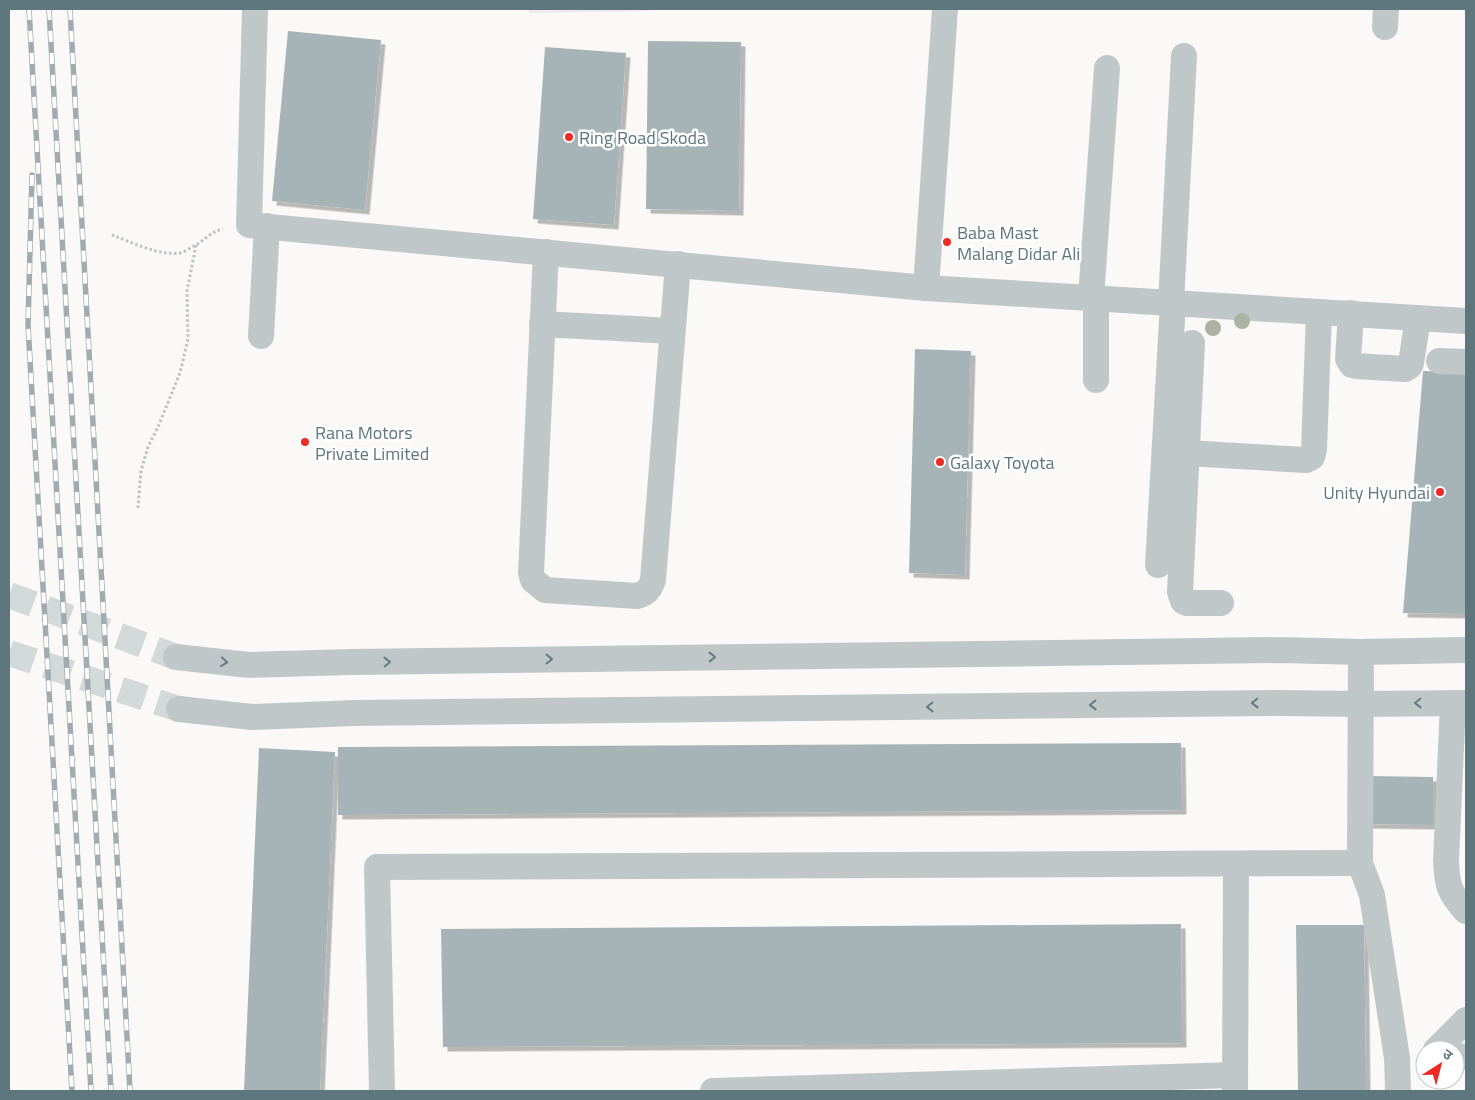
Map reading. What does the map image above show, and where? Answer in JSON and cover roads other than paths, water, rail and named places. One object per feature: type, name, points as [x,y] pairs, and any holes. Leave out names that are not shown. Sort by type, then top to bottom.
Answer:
[{"type":"street","points":[[255,9],[261,336]]},
{"type":"street","points":[[926,288],[944,9]]},
{"type":"street","points":[[1158,565],[1184,56]]},
{"type":"street","points":[[1096,380],[1094,298],[1107,68]]},
{"type":"street","points":[[258,225],[926,288],[1466,321]]},
{"type":"street","points":[[546,252],[531,573],[533,580],[545,590],[637,596],[645,594],[650,589],[653,580],[678,264]]},
{"type":"street","points":[[1186,453],[1306,460],[1312,456],[1314,450],[1318,312]]},
{"type":"street","points":[[1351,314],[1348,359],[1352,365],[1405,369],[1411,363],[1418,318]]},
{"type":"street","points":[[542,324],[672,331]]},
{"type":"street","points":[[1192,342],[1181,597],[1186,603],[1221,603]]},
{"type":"street","points":[[1439,361],[1466,362]]},
{"type":"street","points":[[176,657],[250,665],[351,662],[1280,650],[1361,652],[1466,650]]},
{"type":"street","points":[[1361,652],[1360,864],[1372,895],[1397,1058],[1398,1091]]},
{"type":"street","points":[[179,709],[252,717],[404,712],[1279,703],[1460,703],[1458,753],[1446,861],[1449,889],[1466,911]]},
{"type":"street","points":[[712,1091],[1235,1083],[1236,864]]},
{"type":"street","points":[[382,1091],[377,867],[1360,864]]},
{"type":"street","points":[[1446,1040],[1466,1020]]},
{"type":"street","points":[[1397,1058],[1415,1055]]},
{"type":"tunnel","points":[[9,595],[176,657]]},
{"type":"tunnel","points":[[9,653],[179,709]]},
{"type":"railway","points":[[29,9],[91,1091]]},
{"type":"railway","points":[[49,9],[111,1091]]},
{"type":"railway","points":[[70,9],[130,1091]]},
{"type":"railway","points":[[32,175],[28,325],[72,1091]]},
{"type":"place","name":"Ring Road Skoda","points":[[569,137]]},
{"type":"place","name":"Baba Mast Malang Didar Ali","points":[[947,242]]},
{"type":"place","name":"Rana Motors Private Limited","points":[[305,442]]},
{"type":"place","name":"Galaxy Toyota","points":[[940,462]]},
{"type":"place","name":"Unity Hyundai","points":[[1440,492]]}]
